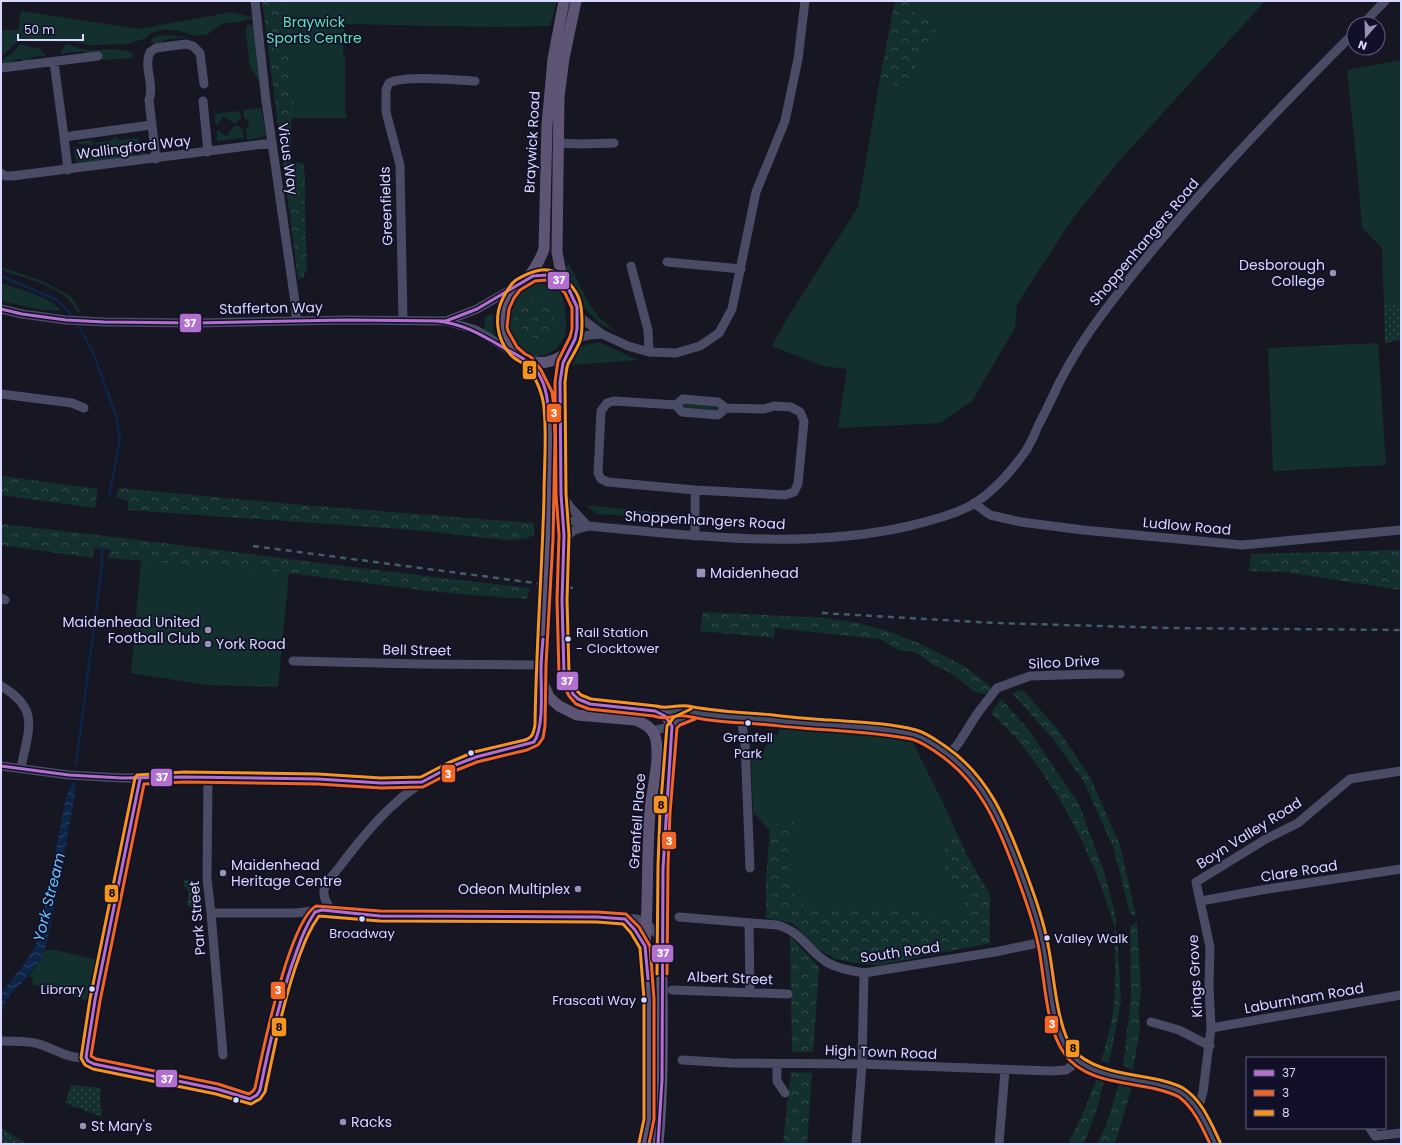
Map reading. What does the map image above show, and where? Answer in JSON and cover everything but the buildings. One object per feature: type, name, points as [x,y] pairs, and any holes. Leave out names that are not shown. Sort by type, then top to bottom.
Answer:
[{"type":"main road","name":"Braywick Road","points":[[526,280],[542,256],[544,249],[546,125],[552,59],[564,1]]},
{"type":"main road","name":"Braywick Road","points":[[563,284],[557,252],[559,97],[563,66],[576,1]]},
{"type":"main road","points":[[652,731],[643,723],[635,720],[577,715],[559,706],[549,697],[542,681],[541,665],[548,538],[550,439],[547,394],[537,373],[528,361],[518,355],[510,345],[503,333],[502,326],[504,307],[516,286],[533,276],[548,275],[556,278],[569,290],[577,307],[575,339],[568,351],[561,371],[560,413],[561,494],[564,545],[562,600],[564,674],[572,694],[578,699],[590,704],[654,711],[669,718],[672,726]]},
{"type":"main road","points":[[528,361],[548,361],[558,358],[568,351]]},
{"type":"main road","name":"Grenfell Place","points":[[662,896],[665,813],[672,726]]},
{"type":"main road","name":"Grenfell Place","points":[[645,946],[643,919],[650,812],[657,752],[656,738],[652,731]]},
{"type":"main road","points":[[658,1144],[662,1006],[662,896]]},
{"type":"main road","points":[[644,1144],[649,1119],[649,995],[645,946]]},
{"type":"street","name":"Vicus Way","points":[[255,1],[272,144],[296,309],[296,321]]},
{"type":"street","points":[[577,315],[602,334],[628,346],[648,352],[676,353],[700,346],[719,333],[732,309],[756,192],[785,121],[798,59],[805,1]]},
{"type":"street","points":[[1371,16],[1385,1]]},
{"type":"street","name":"Shoppenhangers Road","points":[[563,522],[568,519],[586,524],[696,536],[748,539],[834,537],[885,532],[922,523],[974,503],[992,489],[1028,448],[1068,368],[1100,317],[1133,273],[1214,180],[1307,80],[1346,41]]},
{"type":"street","points":[[156,159],[149,100],[151,95],[148,62],[151,50],[186,44],[193,46],[200,53],[204,84]]},
{"type":"street","points":[[1,68],[98,56]]},
{"type":"street","points":[[54,62],[68,170]]},
{"type":"street","name":"Greenfields","points":[[403,321],[400,165],[386,112],[386,90],[389,83],[395,80],[475,81]]},
{"type":"street","points":[[203,101],[208,152]]},
{"type":"street","points":[[64,136],[151,125]]},
{"type":"street","points":[[558,143],[614,143]]},
{"type":"street","name":"Wallingford Way","points":[[1,172],[8,176],[68,170],[272,144]]},
{"type":"street","points":[[667,262],[741,269]]},
{"type":"street","points":[[630,271],[648,330],[648,352]]},
{"type":"street","name":"Stafferton Way","points":[[446,321],[477,310],[516,286]]},
{"type":"street","name":"Stafferton Way","points":[[1,309],[22,314],[66,320],[104,322],[196,323],[446,321],[476,330],[518,355]]},
{"type":"street","points":[[575,339],[589,335],[602,334]]},
{"type":"street","points":[[1,394],[72,403],[84,408]]},
{"type":"street","points":[[614,401],[676,405],[682,412],[718,415],[726,408],[764,409],[774,406],[791,407],[800,412],[804,421],[798,484],[794,492],[785,496],[695,490],[608,482],[601,478],[598,473],[601,411],[606,403],[614,401]]},
{"type":"street","points":[[695,490],[696,536]]},
{"type":"street","points":[[561,494],[571,508],[586,524]]},
{"type":"street","name":"Ludlow Road","points":[[974,503],[990,515],[1021,522],[1083,530],[1242,545],[1401,530]]},
{"type":"street","points":[[548,538],[553,529],[563,522]]},
{"type":"street","name":"Shoppenhangers Road","points":[[564,545],[567,535],[586,524]]},
{"type":"street","name":"Bell Street","points":[[293,661],[541,665]]},
{"type":"street","name":"Silco Drive","points":[[949,754],[958,744],[977,714],[998,688],[1030,676],[1120,674]]},
{"type":"street","points":[[333,911],[326,904],[324,889],[356,844],[384,812],[422,782],[450,767],[476,757],[534,742],[538,736],[540,726],[542,681]]},
{"type":"street","points":[[1,686],[17,696],[26,707],[30,721],[22,768]]},
{"type":"street","points":[[663,714],[684,710],[693,714],[883,730],[916,736],[949,754],[976,780],[991,801],[1007,834],[1030,895],[1043,942],[1053,1006],[1060,1031],[1068,1051],[1077,1062],[1086,1067],[1123,1078],[1145,1081],[1174,1089],[1184,1094],[1198,1109],[1215,1144]]},
{"type":"street","points":[[652,731],[672,726],[677,721],[693,714]]},
{"type":"street","points":[[741,718],[745,744],[750,868]]},
{"type":"street","points":[[1,766],[69,775],[140,779],[318,779],[381,783],[422,782]]},
{"type":"street","name":"Boyn Valley Road","points":[[1196,882],[1266,839],[1298,823],[1350,779],[1401,771]]},
{"type":"street","name":"Park Street","points":[[208,778],[207,880],[224,1055]]},
{"type":"street","points":[[140,779],[96,994],[86,1057],[88,1061],[94,1064],[216,1089],[250,1099],[257,1095],[260,1090],[272,1032],[288,974],[306,925],[315,912]]},
{"type":"street","name":"Clare Road","points":[[1201,901],[1261,890],[1401,869]]},
{"type":"street","name":"Kings Grove","points":[[1196,882],[1210,947],[1209,985],[1211,1028],[1210,1046],[1203,1092],[1198,1109]]},
{"type":"street","points":[[211,913],[295,913],[315,912],[322,910],[380,916],[516,916],[643,919],[658,904],[662,896]]},
{"type":"street","name":"South Road","points":[[680,917],[777,925],[787,928],[828,963],[850,971],[864,974],[995,952],[1043,942]]},
{"type":"street","points":[[625,919],[635,930],[645,946]]},
{"type":"street","points":[[643,919],[661,938]]},
{"type":"street","points":[[748,923],[750,992]]},
{"type":"street","points":[[856,1144],[862,1064],[864,974]]},
{"type":"street","name":"Albert Street","points":[[672,990],[788,994]]},
{"type":"street","name":"Laburnham Road","points":[[1211,1028],[1401,995]]},
{"type":"street","name":"Kings Grove","points":[[1151,1022],[1179,1030],[1210,1046]]},
{"type":"street","points":[[1,1042],[36,1043],[73,1056],[82,1058],[86,1057]]},
{"type":"street","name":"High Town Road","points":[[682,1060],[776,1064],[862,1064],[1052,1071],[1066,1070],[1077,1062]]},
{"type":"street","points":[[776,1064],[777,1081],[785,1093]]},
{"type":"street","points":[[999,1144],[1005,1070]]},
{"type":"street","points":[[1370,1134],[1401,1133]]},
{"type":"green space","points":[[262,1],[282,1],[296,118],[291,118],[291,163],[303,163],[305,175],[307,272],[304,273],[304,278],[298,279]]},
{"type":"green space","name":"Braywick Sports Centre","points":[[282,1],[557,1],[550,26],[497,27],[344,24],[343,55],[345,54],[345,111],[347,118],[296,118]]},
{"type":"green space","points":[[895,1],[1265,1],[1120,160],[1073,218],[1017,304],[1015,328],[972,401],[940,423],[838,428],[847,369],[823,366],[772,346],[786,320],[858,207]]},
{"type":"green space","points":[[895,1],[916,1],[914,14],[942,20],[903,88],[880,79]]},
{"type":"green space","points":[[21,11],[139,29],[232,12],[255,18],[235,23],[223,23],[208,34],[195,36],[177,30],[161,30],[151,33],[146,38],[128,44],[89,45],[76,42],[28,41],[20,39],[1,56],[1,30],[18,30]]},
{"type":"green space","points":[[256,24],[261,85],[250,67],[246,33],[246,27],[248,25]]},
{"type":"green space","points":[[164,35],[187,37],[164,40],[161,44],[157,45],[154,42],[149,43],[154,37]]},
{"type":"green space","points":[[21,44],[40,49],[46,56],[32,57],[29,62],[24,62],[21,59],[12,61],[1,66],[1,61],[13,53]]},
{"type":"green space","points":[[67,44],[86,50],[122,50],[133,54],[134,58],[102,60],[101,52],[86,54],[83,51],[60,54]]},
{"type":"green space","points":[[1401,60],[1401,306],[1384,306],[1382,248],[1362,228],[1347,70]]},
{"type":"green space","points":[[261,108],[266,136],[247,140],[246,128],[249,128],[248,120],[244,118],[243,110]]},
{"type":"green space","points":[[240,111],[241,119],[238,119],[237,123],[233,123],[224,116],[216,126],[214,114]]},
{"type":"green space","points":[[234,126],[240,126],[241,129],[243,129],[244,139],[241,138],[217,141],[217,130],[226,136]]},
{"type":"green space","points":[[114,137],[117,137],[119,140],[138,138],[140,143],[147,142],[148,146],[153,145],[152,151],[142,149],[141,146],[135,143],[130,149],[100,146],[95,144],[78,144],[78,142],[91,140],[94,143],[110,141]]},
{"type":"green space","points":[[74,147],[89,148],[91,154],[97,155],[99,153],[106,157],[109,157],[113,150],[130,152],[136,155],[139,155],[141,152],[150,155],[77,163]]},
{"type":"green space","points":[[569,264],[588,302],[598,316],[615,332],[599,323],[585,308],[565,268]]},
{"type":"green space","points":[[1,267],[42,281],[71,296],[81,313],[78,312],[65,296],[55,290],[40,283],[1,270]]},
{"type":"green space","points":[[541,282],[554,285],[558,288],[563,298],[566,327],[564,338],[556,349],[544,355],[531,356],[519,348],[511,337],[508,330],[508,321],[511,308],[518,296],[529,287]]},
{"type":"green space","points":[[1,283],[41,297],[56,305],[62,311],[42,310],[1,301]]},
{"type":"green space","points":[[522,298],[536,303],[549,298],[554,322],[539,343],[529,333],[513,322]]},
{"type":"green space","points":[[1384,306],[1401,306],[1401,340],[1385,343]]},
{"type":"green space","points":[[493,314],[493,329],[495,335],[493,338],[483,331],[485,317]]},
{"type":"green space","points":[[599,342],[638,360],[572,365],[581,346]]},
{"type":"green space","points":[[1378,343],[1386,465],[1273,471],[1268,348]]},
{"type":"green space","points":[[684,403],[717,405],[716,410],[684,408]]},
{"type":"green space","points":[[1,476],[98,489],[95,508],[1,495]]},
{"type":"green space","points":[[119,488],[303,505],[534,523],[534,535],[525,539],[506,540],[415,530],[128,510],[128,501],[116,497]]},
{"type":"green space","points":[[586,505],[683,515],[683,519],[597,514]]},
{"type":"green space","points":[[1,524],[530,588],[527,599],[421,590],[289,573],[107,558],[111,550],[94,548],[93,558],[1,545]]},
{"type":"green space","points":[[1401,550],[1401,590],[1285,572],[1249,571],[1251,554]]},
{"type":"green space","name":"York Road","points":[[141,560],[289,573],[278,687],[206,685],[131,673]]},
{"type":"green space","points":[[703,612],[827,618],[859,623],[888,631],[921,644],[964,666],[993,688],[985,694],[975,692],[956,677],[945,670],[936,667],[917,653],[900,651],[880,639],[775,628],[774,638],[700,631]]},
{"type":"green space","points":[[1023,690],[1059,731],[1090,777],[1120,845],[1136,916],[1130,914],[1114,849],[1083,780],[1052,738],[1012,693]]},
{"type":"green space","points":[[1001,699],[1028,729],[1079,804],[1104,872],[1117,924],[1114,926],[1087,851],[1062,804],[1033,760],[1017,739],[991,713]]},
{"type":"green space","name":"Grenfell Park","points":[[779,726],[911,739],[945,807],[967,856],[990,894],[990,943],[880,965],[866,964],[835,959],[820,950],[792,923],[766,918],[766,882],[770,831],[753,812],[751,758],[760,759],[772,735],[778,735]]},
{"type":"green space","points":[[793,820],[797,834],[789,846],[787,863],[790,881],[796,897],[811,909],[833,910],[885,907],[960,919],[965,904],[945,873],[945,846],[958,835],[967,856],[990,894],[990,943],[880,965],[861,964],[842,960],[825,953],[810,942],[793,924],[766,918],[766,882],[770,831],[781,821]]},
{"type":"green space","points":[[186,879],[201,883],[202,912],[188,906],[187,904],[189,892],[184,887],[184,880]]},
{"type":"green space","points":[[1137,922],[1141,989],[1139,1012],[1140,1030],[1133,1070],[1123,1065],[1131,1000],[1130,926]]},
{"type":"green space","points":[[1114,929],[1117,933],[1121,1001],[1109,1063],[1101,1061],[1112,1016],[1115,991]]},
{"type":"green space","points":[[790,936],[819,967],[813,1052],[792,1052]]},
{"type":"green space","points":[[45,950],[55,950],[97,960],[89,1001],[32,984],[33,979],[29,976]]},
{"type":"green space","points":[[791,1072],[812,1073],[807,1144],[783,1144]]},
{"type":"green space","points":[[1097,1078],[1104,1080],[1098,1106],[1085,1141],[1083,1144],[1068,1144],[1084,1111]]},
{"type":"green space","points":[[1119,1084],[1132,1087],[1115,1144],[1097,1144],[1106,1125]]},
{"type":"green space","points":[[71,1085],[101,1088],[100,1097],[102,1117],[65,1103]]},
{"type":"green space","points":[[1,1128],[26,1144],[1,1144]]},
{"type":"water","name":"York Stream","points":[[70,787],[76,788],[58,890],[46,946],[40,960],[23,982],[12,992],[4,1004],[1,1015],[1,993],[22,967],[38,940],[66,798]]},
{"type":"waterway","name":"York Stream","points":[[1,276],[57,300],[73,317]]},
{"type":"waterway","name":"York Stream","points":[[77,323],[93,352],[116,416],[120,439],[109,497]]},
{"type":"waterway","name":"York Stream","points":[[76,765],[102,565],[102,548]]},
{"type":"waterway","name":"York Stream","points":[[72,790],[73,783]]},
{"type":"railway","points":[[253,546],[573,588]]},
{"type":"railway","points":[[822,613],[995,623],[1169,628],[1401,630]]},
{"type":"transit line","name":"8","points":[[639,1143],[644,1119],[644,999],[640,948],[631,933],[623,924],[597,922],[380,921],[319,916],[312,926],[299,957],[288,990],[265,1092],[260,1099],[251,1104],[216,1094],[93,1069],[85,1065],[81,1058],[90,999],[135,778],[137,775],[184,772],[318,774],[381,778],[421,777],[474,752],[525,740],[530,738],[532,735],[535,725],[543,526],[545,419],[542,397],[532,373],[525,365],[515,359],[505,348],[499,334],[498,312],[503,298],[512,284],[516,280],[540,270],[557,273],[573,287],[580,302],[582,315],[581,339],[568,364],[565,382],[566,494],[569,535],[567,600],[569,673],[577,691],[581,695],[591,699],[660,707],[684,706],[724,711],[895,726],[920,731],[945,746],[960,758],[985,785],[1003,816],[1010,832],[1042,918],[1063,1028],[1073,1049],[1090,1063],[1101,1067],[1125,1074],[1175,1084],[1183,1088],[1201,1105],[1220,1142]]},
{"type":"transit line","name":"37","points":[[1,309],[22,314],[66,320],[104,322],[196,323],[346,320],[446,321],[477,309],[533,276],[548,275],[556,278],[569,290],[577,307],[577,329],[575,339],[563,363],[560,382],[561,494],[564,535],[562,600],[564,674],[573,694],[578,699],[590,704],[655,711],[665,716],[672,726],[663,869],[662,1080],[658,1144]]},
{"type":"transit line","name":"3","points":[[649,1144],[654,1119],[654,999],[650,946],[639,927],[626,914],[597,912],[380,911],[316,906],[306,917],[296,936],[278,990],[255,1088],[249,1094],[218,1084],[96,1059],[91,1056],[100,1001],[144,784],[184,782],[318,784],[381,788],[423,787],[452,772],[477,762],[527,750],[538,745],[543,738],[545,726],[546,665],[553,539],[555,439],[554,407],[552,392],[541,370],[531,357],[517,347],[507,327],[509,309],[514,298],[520,290],[535,281],[547,280],[553,282],[565,293],[572,308],[572,329],[570,337],[558,361],[555,382],[556,494],[559,535],[557,600],[559,675],[569,696],[576,704],[589,709],[663,718],[688,716],[706,720],[884,735],[914,740],[924,744],[936,752],[965,776],[976,790],[994,820],[1001,836],[1031,916],[1038,944],[1049,1015],[1058,1042],[1064,1053],[1072,1063],[1082,1070],[1094,1075],[1171,1093],[1179,1097],[1193,1112],[1210,1144]]},
{"type":"transit line","name":"37","points":[[436,321],[454,324],[472,330],[531,365],[541,378],[545,389],[549,418]]},
{"type":"transit line","name":"37","points":[[1,766],[69,775],[122,778],[184,777],[318,779],[381,783],[422,782],[450,767],[476,757],[534,742],[541,718],[541,667],[543,639]]},
{"type":"transit line","name":"8","points":[[657,974],[660,813],[667,726],[674,717],[691,709]]},
{"type":"transit line","name":"3","points":[[667,974],[670,813],[677,728],[680,725],[695,719]]},
{"type":"transit line","name":"37","points":[[86,1057],[95,1000],[140,779]]},
{"type":"transit line","name":"37","points":[[315,912],[322,910],[380,916],[597,917],[625,919],[635,930],[645,946],[648,979]]},
{"type":"transit line","name":"37","points":[[250,1099],[257,1095],[260,1090],[284,989],[301,939],[315,912]]},
{"type":"transit line","name":"37","points":[[86,1057],[88,1061],[94,1064],[217,1089],[250,1099]]},
{"type":"place","name":"Desborough College","points":[[1333,273]]},
{"type":"place","name":"Maidenhead","points":[[701,573]]},
{"type":"place","name":"Maidenhead United Football Club","points":[[208,630]]},
{"type":"place","name":"Rail Station - Clocktower","points":[[568,639]]},
{"type":"place","name":"York Road","points":[[208,644]]},
{"type":"place","name":"Grenfell Park","points":[[748,723]]},
{"type":"place","name":"Maidenhead Heritage Centre","points":[[223,873]]},
{"type":"place","name":"Odeon Multiplex","points":[[578,889]]},
{"type":"place","name":"Broadway","points":[[362,919]]},
{"type":"place","name":"Valley Walk","points":[[1047,938]]},
{"type":"place","name":"Library","points":[[92,989]]},
{"type":"place","name":"Frascati Way","points":[[644,1000]]},
{"type":"place","name":"Racks","points":[[343,1122]]},
{"type":"place","name":"St Mary's","points":[[83,1126]]}]
